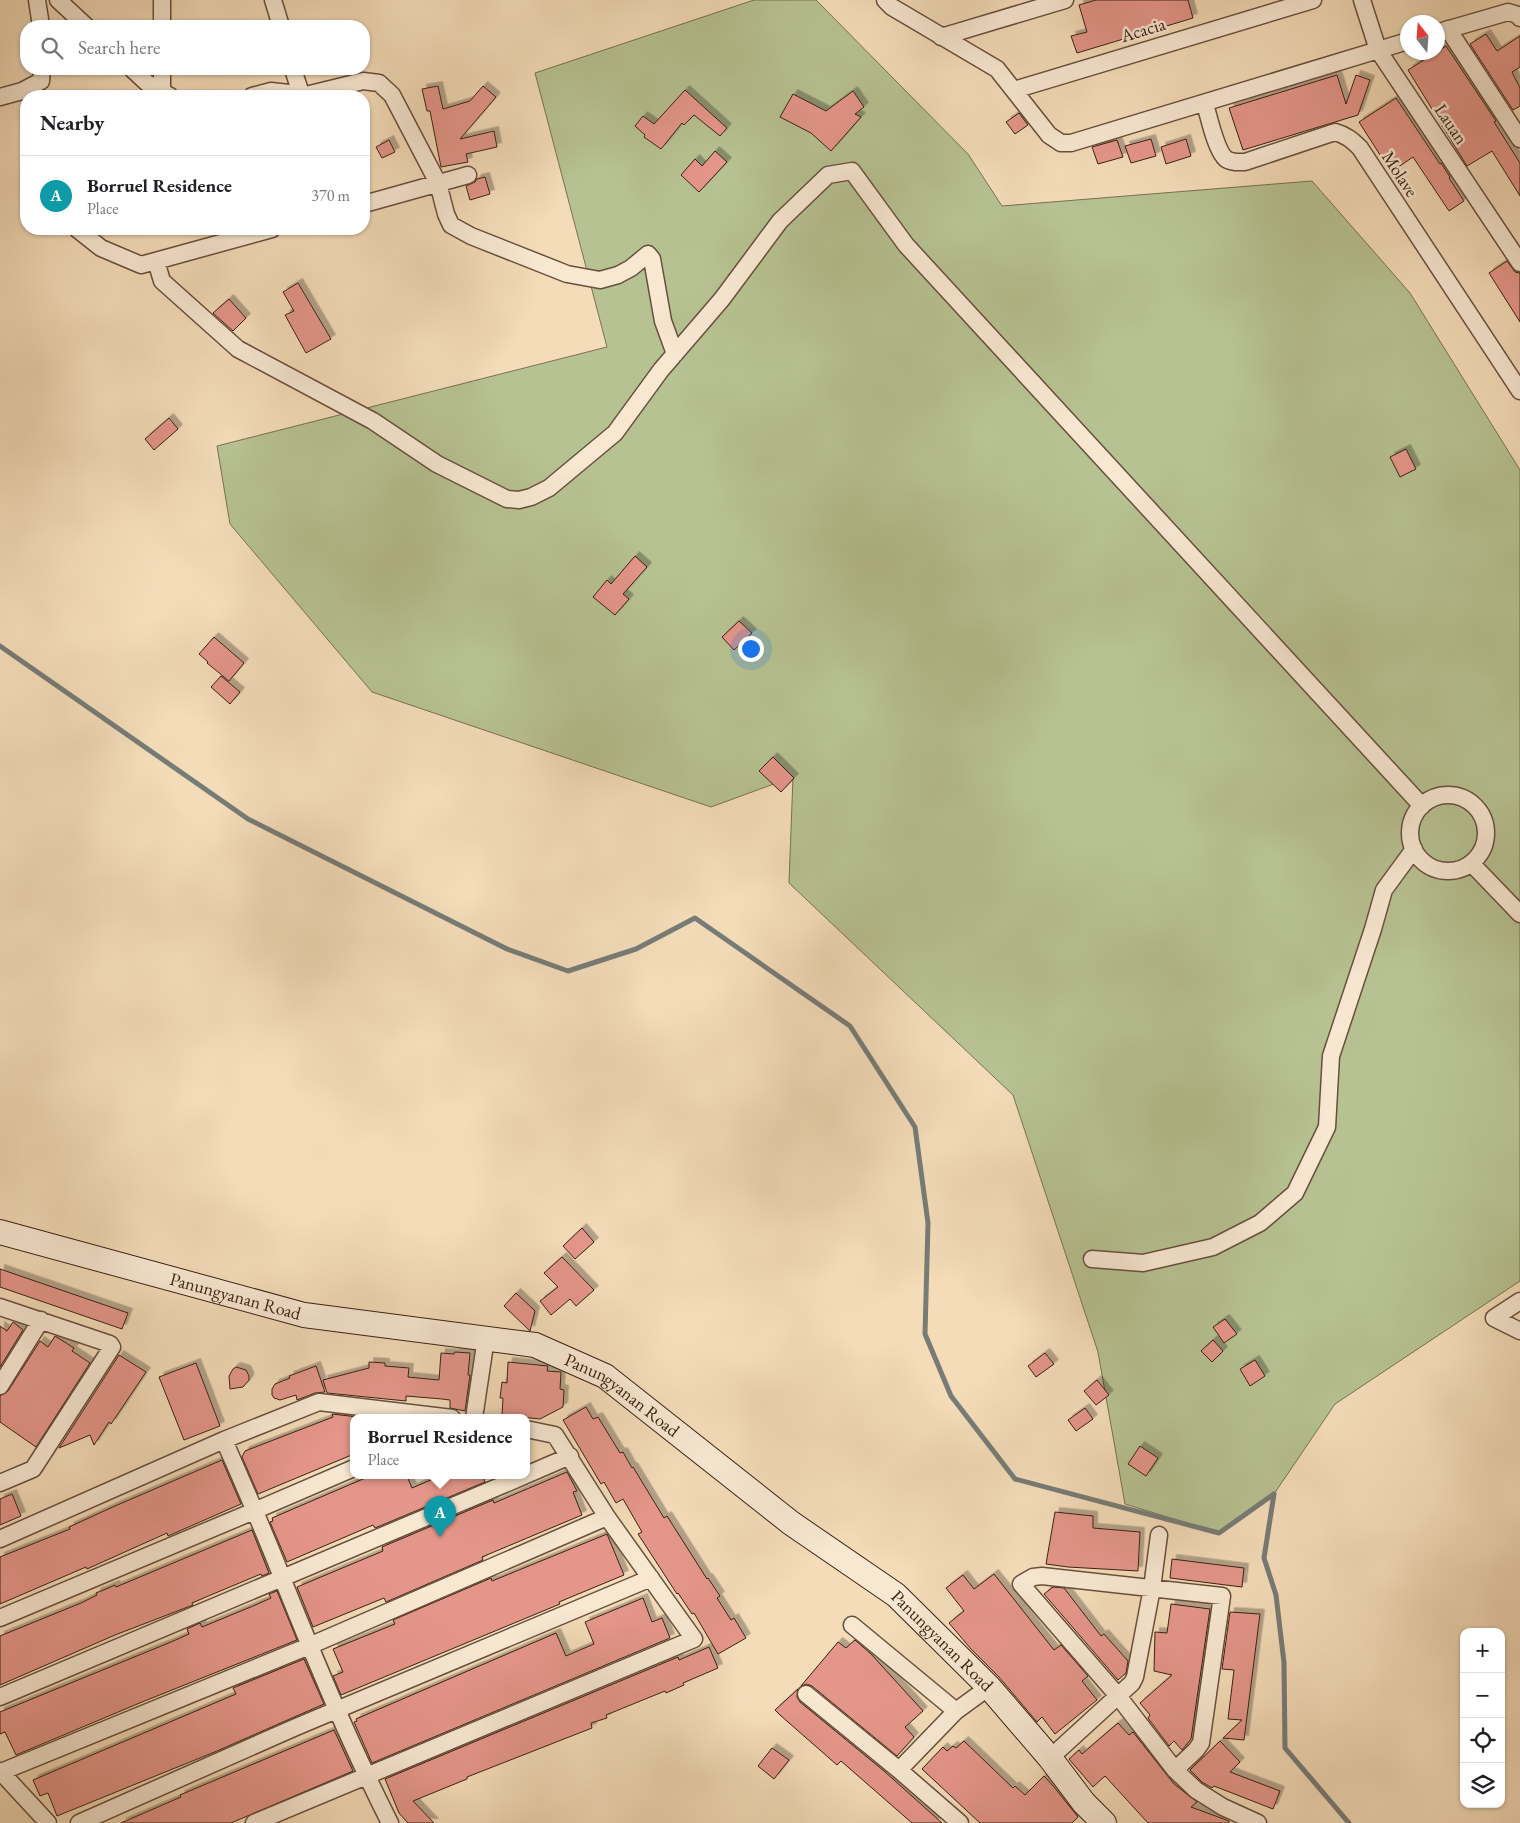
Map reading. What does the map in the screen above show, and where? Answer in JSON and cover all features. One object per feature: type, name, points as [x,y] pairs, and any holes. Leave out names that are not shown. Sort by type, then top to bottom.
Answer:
[{"type":"street","points":[[36,0],[39,20]]},
{"type":"street","points":[[58,0],[80,20]]},
{"type":"street","points":[[162,0],[162,20]]},
{"type":"street","points":[[273,0],[279,20]]},
{"type":"street","points":[[885,0],[892,7],[940,37],[997,69],[1049,135],[1061,143],[1071,143],[1205,104],[1400,43]]},
{"type":"street","points":[[940,37],[1065,0]]},
{"type":"street","name":"Acacia","points":[[1014,90],[1313,0]]},
{"type":"street","name":"Lauan","points":[[1362,0],[1378,50],[1520,263]]},
{"type":"street","points":[[1445,30],[1508,12],[1518,15],[1520,18]]},
{"type":"street","points":[[1445,34],[1520,139]]},
{"type":"street","points":[[32,90],[41,81],[42,75]]},
{"type":"street","points":[[138,75],[159,90]]},
{"type":"street","points":[[163,75],[165,90]]},
{"type":"street","points":[[295,75],[300,90]]},
{"type":"street","points":[[325,90],[364,81],[379,83],[392,95],[438,183],[446,214],[451,225],[471,236],[568,274],[600,280],[618,275],[631,268],[645,255],[651,256],[663,321],[675,354]]},
{"type":"street","points":[[0,97],[20,98]]},
{"type":"street","name":"Molave","points":[[1205,104],[1220,151],[1226,159],[1235,162],[1246,162],[1335,132],[1344,134],[1353,140],[1520,391]]},
{"type":"street","points":[[156,260],[162,281],[238,349],[373,420],[437,464],[507,499],[519,500],[531,497],[549,488],[615,433],[675,354],[722,299],[780,221],[828,175],[852,172],[906,245],[1422,806]]},
{"type":"street","points":[[370,202],[468,175]]},
{"type":"street","points":[[85,235],[101,248],[141,265],[250,235]]},
{"type":"street","points":[[1450,795],[1460,797],[1477,808],[1485,826],[1486,836],[1478,855],[1471,863],[1454,870],[1435,868],[1419,858],[1411,841],[1410,831],[1416,813],[1422,806],[1430,800],[1450,795]]},
{"type":"street","points":[[1092,1259],[1143,1263],[1212,1247],[1260,1223],[1295,1194],[1327,1128],[1331,1056],[1384,890],[1414,849]]},
{"type":"street","points":[[1471,863],[1520,914]]},
{"type":"street","name":"Panungyanan Road","points":[[0,1232],[304,1316],[535,1345],[605,1376],[791,1523],[896,1595],[989,1687],[1050,1758],[1084,1803],[1104,1823]]},
{"type":"street","points":[[1520,1301],[1494,1318],[1520,1331]]},
{"type":"street","points":[[0,1307],[110,1344],[112,1347],[33,1468],[0,1483]]},
{"type":"street","points":[[0,1386],[41,1320]]},
{"type":"street","points":[[475,1414],[486,1338]]},
{"type":"street","points":[[0,1539],[224,1440],[319,1402],[384,1414]]},
{"type":"street","points":[[254,1823],[694,1639],[608,1517],[556,1435],[530,1430]]},
{"type":"street","points":[[224,1440],[283,1578],[309,1646],[366,1776],[390,1823]]},
{"type":"street","points":[[530,1473],[570,1456]]},
{"type":"street","points":[[0,1618],[350,1470]]},
{"type":"street","points":[[0,1697],[516,1479]]},
{"type":"street","points":[[48,1823],[0,1771],[309,1646],[608,1517]]},
{"type":"street","points":[[1050,1758],[1132,1683],[1135,1677],[1152,1588],[1159,1535]]},
{"type":"street","points":[[1175,1770],[1196,1750],[1201,1742],[1222,1596],[1042,1576],[1033,1577],[1021,1584],[1118,1696],[1175,1770],[1196,1790],[1222,1807],[1258,1823]]},
{"type":"street","points":[[80,1823],[338,1709],[650,1578]]},
{"type":"street","points":[[852,1625],[956,1711]]},
{"type":"street","points":[[899,1770],[956,1711],[989,1687]]},
{"type":"street","points":[[806,1694],[960,1823]]},
{"type":"green space","points":[[754,0],[816,0],[968,154],[1002,206],[1312,181],[1410,293],[1520,470],[1520,1281],[1335,1404],[1274,1494],[1219,1533],[1125,1504],[1098,1352],[1013,1095],[789,883],[793,777],[711,807],[372,692],[230,524],[217,446],[607,347],[535,73]]},
{"type":"building","points":[[1096,0],[1188,0],[1193,18],[1077,53],[1071,36],[1087,32],[1079,5]]},
{"type":"building","points":[[1486,34],[1497,51],[1520,36],[1520,67],[1512,72],[1520,88],[1520,106],[1513,110],[1470,44]]},
{"type":"building","points":[[1445,47],[1496,121],[1494,122],[1520,163],[1520,196],[1492,151],[1467,166],[1408,70],[1424,60],[1445,60]]},
{"type":"building","points":[[1337,75],[1346,104],[1356,75],[1370,80],[1358,115],[1243,150],[1229,108]]},
{"type":"building","points":[[438,86],[443,109],[470,101],[483,86],[496,97],[460,139],[494,131],[497,147],[466,154],[468,162],[441,167],[430,111],[427,111],[422,89]]},
{"type":"building","points":[[685,90],[727,128],[720,136],[694,115],[684,125],[682,123],[661,149],[644,137],[645,135],[635,126],[643,116],[654,124]]},
{"type":"building","points":[[853,91],[864,107],[855,114],[861,117],[831,151],[811,133],[780,117],[793,94],[826,111]]},
{"type":"building","points":[[1396,98],[1441,163],[1464,201],[1449,211],[1413,157],[1391,172],[1359,122]]},
{"type":"building","points":[[1019,113],[1028,125],[1015,134],[1006,122]]},
{"type":"building","points":[[1151,139],[1156,156],[1131,163],[1125,146]]},
{"type":"building","points":[[1186,139],[1191,156],[1166,164],[1161,147]]},
{"type":"building","points":[[389,140],[395,152],[382,158],[376,147]]},
{"type":"building","points":[[1117,140],[1123,157],[1098,164],[1092,147]]},
{"type":"building","points":[[715,151],[727,162],[699,192],[681,175],[695,159],[702,166]]},
{"type":"building","points":[[485,177],[490,194],[470,200],[466,186],[477,179]]},
{"type":"building","points":[[1507,261],[1515,272],[1520,273],[1520,322],[1489,273]]},
{"type":"building","points":[[298,283],[331,339],[306,353],[285,315],[294,311],[283,292]]},
{"type":"building","points":[[229,299],[246,318],[233,331],[213,313]]},
{"type":"building","points":[[169,418],[178,429],[154,450],[145,439]]},
{"type":"building","points":[[1406,449],[1416,469],[1400,477],[1390,457]]},
{"type":"building","points":[[635,556],[647,567],[623,594],[629,599],[615,615],[593,597],[607,580],[611,584]]},
{"type":"building","points":[[739,621],[752,633],[734,650],[722,637]]},
{"type":"building","points":[[214,637],[244,663],[229,681],[199,654]]},
{"type":"building","points":[[221,676],[240,692],[230,704],[211,687]]},
{"type":"building","points":[[773,757],[794,778],[781,792],[759,771]]},
{"type":"building","points":[[582,1228],[594,1242],[575,1259],[563,1246]]},
{"type":"building","points":[[562,1257],[594,1290],[576,1306],[570,1299],[551,1315],[540,1301],[558,1287],[544,1273]]},
{"type":"building","points":[[0,1269],[128,1313],[122,1329],[0,1287]]},
{"type":"building","points":[[516,1293],[535,1311],[530,1331],[504,1306]]},
{"type":"building","points":[[1225,1319],[1237,1334],[1224,1343],[1213,1327]]},
{"type":"building","points":[[13,1322],[23,1330],[0,1367],[0,1326],[7,1331]]},
{"type":"building","points":[[55,1336],[74,1348],[72,1351],[90,1363],[36,1447],[0,1422],[0,1396],[8,1391],[40,1341],[48,1347]]},
{"type":"building","points":[[1213,1340],[1223,1351],[1212,1362],[1201,1351]]},
{"type":"building","points":[[455,1352],[470,1353],[468,1375],[470,1375],[465,1411],[450,1408],[450,1400],[406,1396],[406,1401],[327,1393],[323,1380],[369,1368],[369,1362],[385,1363],[385,1366],[409,1368],[408,1377],[439,1380],[441,1353],[454,1354]]},
{"type":"building","points":[[1045,1353],[1054,1364],[1036,1377],[1028,1366]]},
{"type":"building","points":[[119,1355],[146,1372],[111,1424],[109,1422],[94,1445],[90,1435],[59,1448]]},
{"type":"building","points":[[1255,1360],[1265,1376],[1250,1386],[1240,1369]]},
{"type":"building","points":[[508,1362],[548,1366],[547,1371],[561,1372],[560,1389],[564,1390],[563,1407],[540,1419],[530,1418],[530,1414],[502,1414],[503,1398],[500,1398],[502,1382],[507,1383]]},
{"type":"building","points":[[196,1363],[220,1426],[184,1440],[159,1377]]},
{"type":"building","points":[[316,1366],[325,1392],[315,1393],[297,1400],[296,1395],[280,1400],[274,1398],[272,1389],[275,1384],[290,1378],[289,1376]]},
{"type":"building","points":[[236,1367],[246,1370],[249,1380],[243,1387],[230,1389],[229,1376]]},
{"type":"building","points":[[1097,1380],[1109,1395],[1096,1405],[1084,1391]]},
{"type":"building","points":[[586,1407],[593,1419],[598,1417],[620,1453],[623,1452],[664,1518],[667,1516],[720,1596],[717,1598],[731,1620],[734,1618],[746,1638],[718,1654],[694,1613],[692,1614],[677,1594],[638,1534],[642,1532],[623,1499],[616,1503],[604,1482],[601,1484],[563,1420]]},
{"type":"building","points":[[1085,1408],[1093,1419],[1076,1431],[1068,1420]]},
{"type":"building","points":[[332,1414],[350,1416],[350,1456],[258,1494],[242,1457],[245,1451],[333,1417]]},
{"type":"building","points":[[1140,1446],[1158,1458],[1146,1476],[1128,1464]]},
{"type":"building","points":[[222,1460],[241,1504],[168,1536],[167,1533],[87,1569],[86,1567],[0,1604],[0,1557],[70,1529],[69,1527],[115,1506]]},
{"type":"building","points":[[567,1472],[577,1491],[573,1492],[582,1515],[482,1557],[483,1560],[386,1602],[384,1598],[313,1627],[297,1587],[383,1551],[382,1547],[493,1500],[494,1503]]},
{"type":"building","points":[[363,1479],[408,1479],[412,1488],[433,1479],[484,1479],[485,1482],[375,1528],[373,1525],[287,1562],[270,1522],[273,1521],[272,1518]]},
{"type":"building","points":[[12,1494],[21,1516],[0,1525],[0,1499]]},
{"type":"building","points":[[1055,1512],[1093,1516],[1093,1528],[1140,1532],[1138,1571],[1046,1564]]},
{"type":"building","points":[[252,1530],[269,1573],[262,1576],[261,1574],[192,1603],[193,1605],[115,1635],[0,1685],[0,1636],[81,1603],[97,1595],[96,1593],[115,1585],[116,1587]]},
{"type":"building","points":[[607,1534],[624,1575],[559,1602],[560,1604],[341,1695],[333,1676],[343,1672],[333,1649],[395,1624],[393,1620],[491,1578],[492,1581]]},
{"type":"building","points":[[1172,1559],[1244,1568],[1242,1587],[1170,1578]]},
{"type":"building","points":[[994,1574],[1054,1650],[1061,1645],[1088,1676],[1082,1681],[1097,1700],[1055,1734],[1042,1717],[1037,1722],[949,1623],[964,1611],[946,1588],[963,1575],[974,1589]]},
{"type":"building","points":[[1053,1587],[1064,1588],[1101,1636],[1104,1634],[1128,1661],[1126,1673],[1118,1680],[1044,1594]]},
{"type":"building","points":[[277,1591],[297,1640],[16,1755],[5,1732],[0,1734],[0,1712],[171,1642],[189,1634],[187,1629],[200,1623],[202,1627],[253,1606],[271,1598],[269,1594]]},
{"type":"building","points":[[643,1598],[652,1622],[662,1618],[670,1638],[372,1763],[354,1722],[357,1721],[356,1719],[556,1633],[566,1656],[594,1644],[585,1622]]},
{"type":"building","points":[[1171,1604],[1210,1609],[1191,1739],[1182,1750],[1174,1741],[1169,1746],[1148,1718],[1150,1715],[1140,1703],[1172,1675],[1154,1671],[1155,1632],[1167,1633]]},
{"type":"building","points":[[1230,1612],[1260,1614],[1244,1740],[1223,1738],[1242,1720],[1228,1719],[1234,1670],[1222,1669]]},
{"type":"building","points":[[855,1640],[871,1654],[923,1711],[905,1727],[914,1737],[897,1756],[812,1686],[807,1684],[801,1686],[838,1642],[846,1648]]},
{"type":"building","points":[[709,1647],[718,1668],[683,1683],[684,1685],[666,1693],[665,1691],[606,1715],[607,1718],[591,1723],[592,1728],[467,1777],[467,1779],[413,1801],[434,1823],[408,1823],[399,1813],[385,1779],[678,1657],[679,1660]]},
{"type":"building","points":[[304,1659],[324,1704],[217,1751],[57,1816],[48,1793],[40,1796],[33,1780],[236,1694],[233,1688]]},
{"type":"building","points":[[798,1689],[797,1697],[800,1702],[884,1771],[942,1823],[912,1823],[841,1761],[837,1765],[780,1715],[775,1710]]},
{"type":"building","points":[[1118,1723],[1129,1735],[1133,1732],[1174,1784],[1197,1802],[1191,1807],[1229,1821],[1229,1823],[1148,1823],[1105,1776],[1093,1787],[1069,1759],[1079,1750],[1082,1754]]},
{"type":"building","points":[[334,1730],[353,1771],[231,1823],[121,1823],[181,1797],[180,1795]]},
{"type":"building","points":[[964,1741],[1013,1788],[1015,1786],[1025,1795],[1044,1776],[1078,1817],[1072,1823],[980,1823],[922,1769],[943,1747],[947,1751],[953,1746],[956,1748]]},
{"type":"building","points":[[1220,1741],[1240,1762],[1230,1772],[1280,1791],[1273,1809],[1214,1786],[1212,1788],[1202,1782],[1190,1770]]},
{"type":"building","points":[[772,1748],[789,1760],[774,1779],[758,1766]]},
{"type":"waterway","points":[[0,646],[248,819],[507,949],[568,971],[636,949],[695,918],[850,1026],[915,1127],[928,1223],[925,1334],[951,1396],[1015,1479],[1219,1533],[1274,1494]]},
{"type":"waterway","points":[[1274,1494],[1264,1558],[1276,1595],[1284,1663],[1285,1748],[1349,1823]]},
{"type":"place","name":"Borruel Residence","points":[[440,1537]]}]
